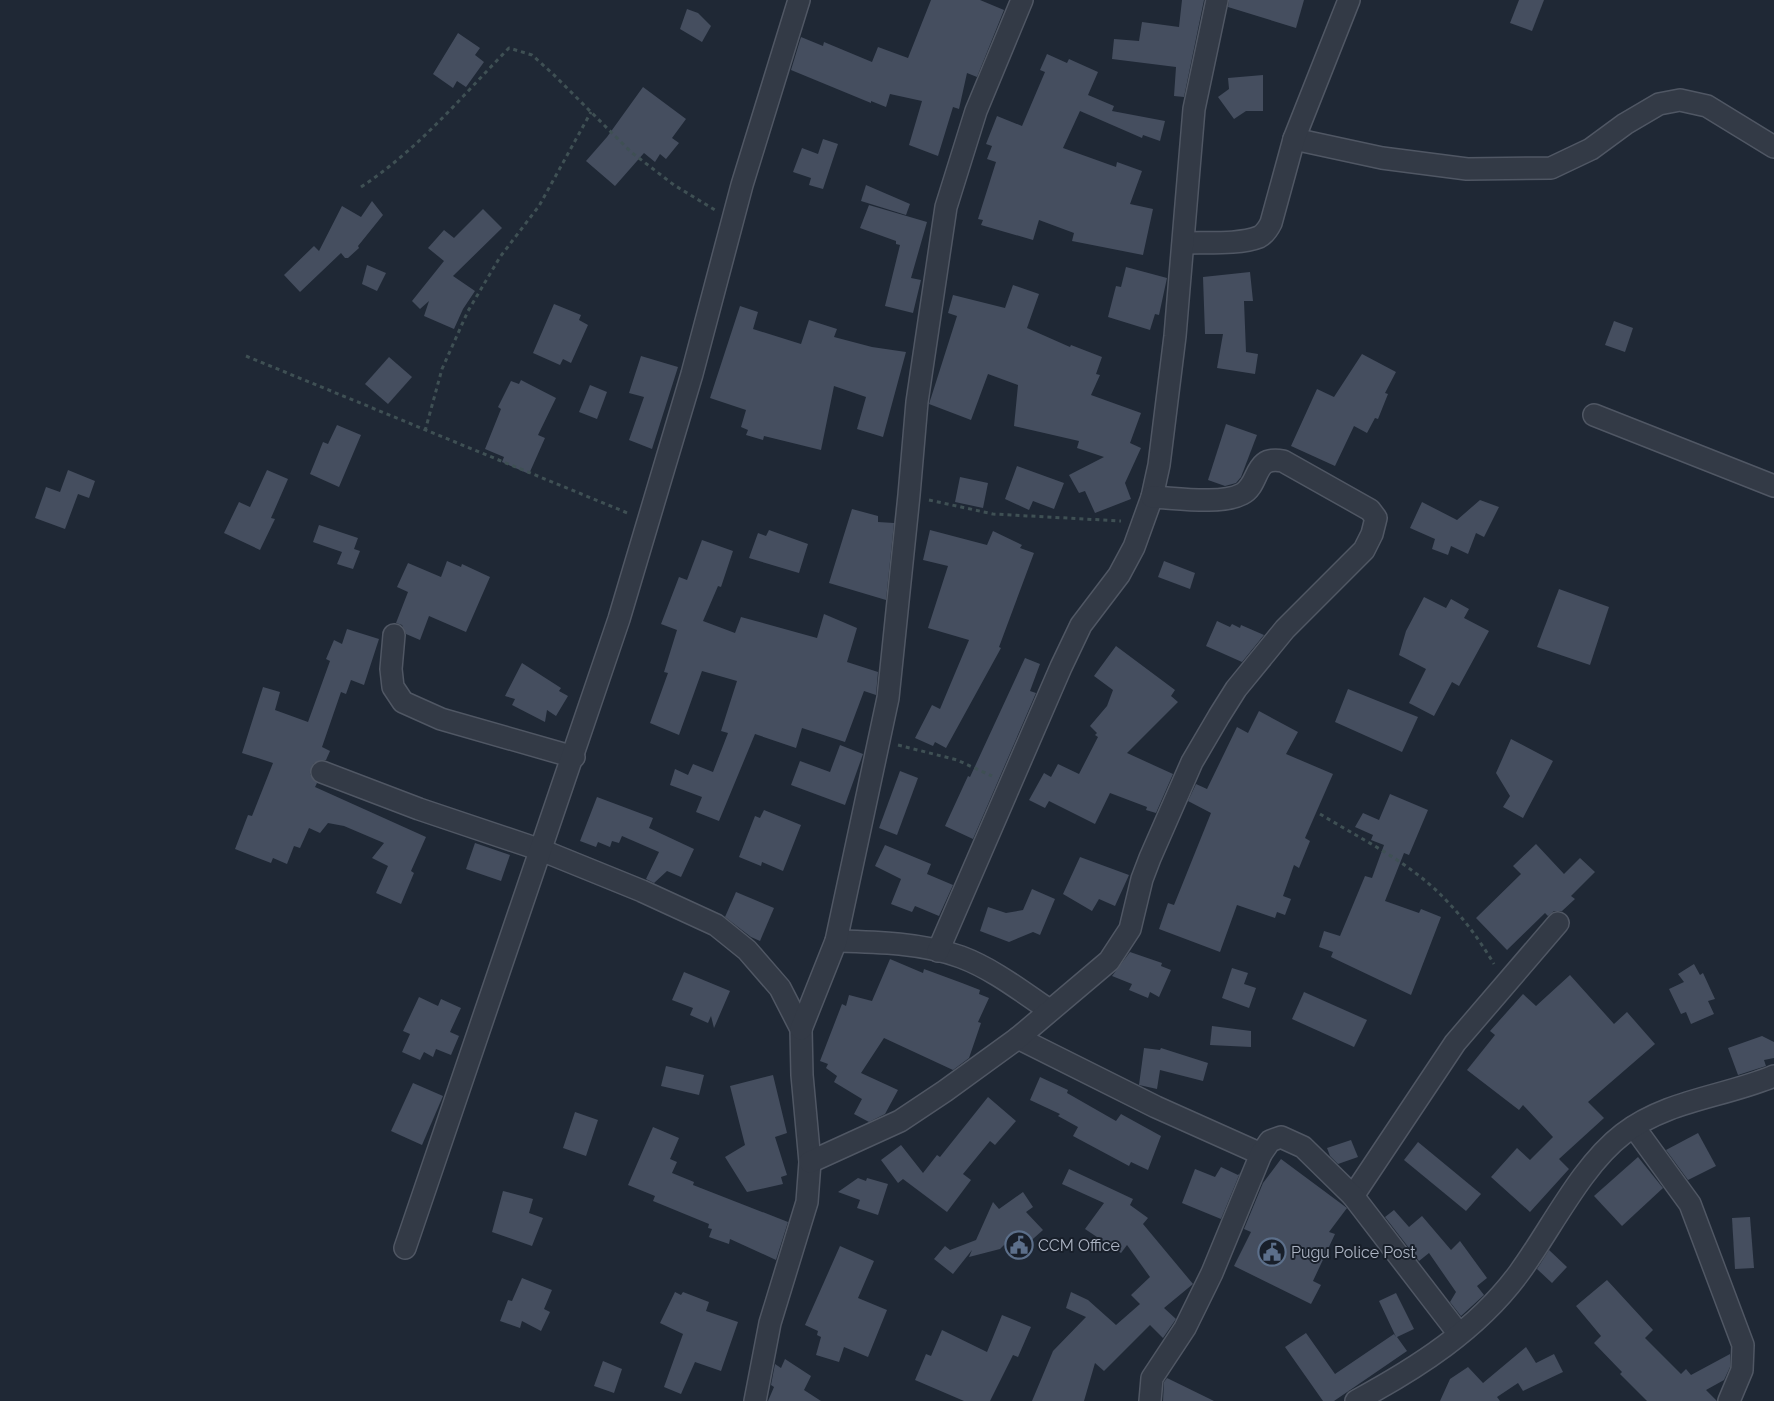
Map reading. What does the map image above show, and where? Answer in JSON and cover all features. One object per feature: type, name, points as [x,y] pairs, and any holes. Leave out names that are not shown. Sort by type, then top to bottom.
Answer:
[{"type":"street","points":[[405,1248],[574,757],[649,522],[742,185],[799,0]]},
{"type":"street","points":[[755,1401],[770,1323],[806,1202],[810,1162],[802,1075],[801,1029],[836,941],[888,698],[909,495],[916,402],[946,207],[976,111],[1022,0]]},
{"type":"street","points":[[938,951],[1081,625],[1119,575],[1134,547],[1152,497],[1165,422],[1184,243],[1194,110],[1217,0]]},
{"type":"street","points":[[1184,243],[1241,241],[1258,237],[1267,232],[1294,139],[1349,0]]},
{"type":"street","points":[[1294,139],[1382,158],[1467,168],[1551,168],[1591,149],[1625,124],[1659,104],[1680,100],[1707,106],[1774,147]]},
{"type":"street","points":[[1594,415],[1774,486]]},
{"type":"street","points":[[810,1162],[900,1121],[1018,1038],[1109,961],[1125,939],[1150,858],[1192,762],[1219,716],[1236,690],[1285,629],[1364,550],[1372,534],[1376,518],[1370,510],[1283,462],[1273,459],[1265,462],[1250,487],[1242,494],[1198,499],[1152,497]]},
{"type":"street","points":[[394,635],[391,669],[393,688],[403,702],[440,719],[574,757]]},
{"type":"street","points":[[322,772],[419,809],[541,850],[642,891],[716,925],[747,950],[780,988],[801,1029]]},
{"type":"street","points":[[1353,1196],[1455,1043],[1558,923]]},
{"type":"street","points":[[836,941],[885,943],[938,951],[961,957],[995,973],[1049,1010]]},
{"type":"street","points":[[1018,1038],[1156,1106],[1261,1154]]},
{"type":"street","points":[[1356,1401],[1406,1374],[1485,1312],[1518,1275],[1600,1156],[1622,1134],[1660,1112],[1774,1076]]},
{"type":"street","points":[[1634,1127],[1690,1204],[1743,1345],[1742,1370],[1729,1401]]},
{"type":"street","points":[[1150,1401],[1152,1378],[1185,1328],[1212,1273],[1261,1154],[1270,1141],[1281,1137],[1303,1147],[1353,1196],[1459,1334]]},
{"type":"path","points":[[361,187],[393,166],[430,133],[509,48],[532,55],[631,152],[674,186],[733,220]]},
{"type":"path","points":[[424,430],[442,369],[468,311],[500,257],[539,206],[591,112]]},
{"type":"path","points":[[246,356],[649,522]]},
{"type":"path","points":[[909,495],[993,514],[1142,522]]},
{"type":"path","points":[[880,742],[957,760],[1011,784]]},
{"type":"path","points":[[1320,814],[1405,866],[1440,894],[1476,935],[1506,982]]},
{"type":"building","points":[[931,0],[980,0],[1004,10],[977,77],[967,73],[959,109],[953,107],[938,156],[909,145],[922,101],[890,94],[886,107],[871,101],[871,103],[791,70],[801,37],[823,46],[824,42],[872,62],[878,47],[908,58]]},
{"type":"building","points":[[1182,0],[1204,0],[1184,97],[1174,96],[1176,67],[1112,59],[1114,39],[1139,41],[1142,22],[1179,27]]},
{"type":"building","points":[[1229,0],[1304,0],[1296,28],[1228,7]]},
{"type":"building","points":[[1519,0],[1544,0],[1532,31],[1510,23]]},
{"type":"building","points":[[687,9],[698,13],[711,26],[702,42],[680,29]]},
{"type":"building","points":[[458,33],[480,48],[475,55],[484,62],[466,87],[457,81],[453,88],[433,74]]},
{"type":"building","points":[[1047,54],[1067,63],[1069,59],[1098,72],[1088,95],[1114,106],[1112,111],[1165,121],[1160,141],[1143,135],[1142,138],[1080,111],[1063,148],[1116,167],[1117,162],[1142,171],[1130,204],[1153,209],[1143,255],[1072,241],[1074,233],[1039,220],[1033,240],[981,225],[983,220],[978,219],[996,162],[987,159],[992,146],[986,144],[997,116],[1022,126],[1045,72],[1040,70]]},
{"type":"building","points":[[1263,75],[1263,111],[1246,111],[1234,119],[1218,97],[1229,89],[1228,78]]},
{"type":"building","points":[[643,87],[686,119],[672,138],[679,143],[666,159],[660,154],[655,162],[644,153],[615,186],[586,161],[607,137]]},
{"type":"building","points":[[823,139],[838,144],[823,189],[809,185],[811,178],[793,172],[802,148],[818,154]]},
{"type":"building","points":[[866,185],[910,204],[906,215],[861,201]]},
{"type":"building","points":[[372,201],[383,215],[358,246],[359,248],[348,258],[345,258],[341,253],[300,292],[284,275],[314,246],[319,251],[342,206],[361,217]]},
{"type":"building","points":[[869,205],[927,222],[911,278],[921,280],[913,313],[885,306],[900,245],[896,244],[896,241],[860,228]]},
{"type":"building","points":[[483,209],[502,228],[453,276],[475,291],[463,309],[454,329],[424,316],[429,301],[420,309],[412,301],[444,261],[428,248],[444,230],[454,238]]},
{"type":"building","points":[[367,265],[386,273],[377,291],[362,284]]},
{"type":"building","points":[[1126,267],[1167,278],[1159,315],[1155,314],[1150,330],[1108,317],[1116,286],[1121,287]]},
{"type":"building","points":[[1250,272],[1253,301],[1244,301],[1246,352],[1258,354],[1255,374],[1217,368],[1223,334],[1205,334],[1203,277]]},
{"type":"building","points":[[1013,285],[1039,294],[1027,328],[1070,347],[1071,345],[1102,357],[1096,374],[1100,375],[1091,395],[1141,413],[1130,443],[1141,448],[1125,483],[1131,499],[1095,513],[1085,491],[1079,493],[1069,475],[1104,457],[1077,448],[1079,441],[1014,426],[1018,385],[988,374],[971,420],[929,404],[957,316],[948,313],[953,295],[1005,308]]},
{"type":"building","points":[[554,304],[581,315],[579,320],[588,325],[571,363],[563,359],[560,365],[533,353]]},
{"type":"building","points":[[740,306],[758,312],[753,329],[801,344],[809,320],[837,329],[834,337],[872,347],[906,352],[883,437],[857,429],[866,397],[834,386],[821,450],[764,436],[763,440],[746,435],[748,430],[741,427],[746,410],[710,398]]},
{"type":"building","points":[[1614,321],[1633,328],[1625,352],[1605,345]]},
{"type":"building","points":[[1362,354],[1396,372],[1385,393],[1388,394],[1378,419],[1375,418],[1367,433],[1354,426],[1335,466],[1291,446],[1317,389],[1334,397]]},
{"type":"building","points":[[641,356],[678,367],[652,449],[629,440],[644,397],[629,393]]},
{"type":"building","points":[[389,357],[412,377],[388,404],[365,384]]},
{"type":"building","points":[[521,380],[556,398],[538,435],[545,438],[529,474],[502,462],[504,457],[485,449],[501,409],[498,407],[511,381],[519,384]]},
{"type":"building","points":[[590,385],[607,392],[597,419],[579,412]]},
{"type":"building","points":[[1226,424],[1257,435],[1241,477],[1236,483],[1225,486],[1208,480]]},
{"type":"building","points":[[337,425],[361,435],[339,487],[310,474],[323,442],[328,444]]},
{"type":"building","points":[[1017,466],[1064,483],[1054,509],[1033,501],[1029,510],[1005,499]]},
{"type":"building","points":[[68,470],[95,481],[89,498],[78,494],[65,529],[35,518],[46,487],[60,492]]},
{"type":"building","points":[[267,470],[288,479],[271,518],[275,519],[260,550],[224,533],[239,502],[250,507]]},
{"type":"building","points":[[960,477],[988,483],[983,508],[955,502]]},
{"type":"building","points":[[1480,500],[1499,507],[1484,537],[1476,533],[1468,554],[1451,546],[1448,555],[1432,549],[1435,539],[1410,528],[1422,502],[1457,520]]},
{"type":"building","points":[[852,509],[878,516],[878,522],[894,523],[886,600],[829,583]]},
{"type":"building","points":[[319,525],[358,538],[354,549],[360,551],[353,569],[337,564],[342,552],[313,542]]},
{"type":"building","points":[[769,530],[808,544],[799,573],[749,558],[758,533],[766,536]]},
{"type":"building","points":[[930,530],[987,545],[993,531],[1022,545],[1020,548],[1034,553],[999,647],[1001,648],[946,748],[935,742],[933,746],[915,738],[932,705],[940,709],[969,640],[928,628],[948,566],[923,560]]},
{"type":"building","points":[[702,540],[733,551],[721,587],[718,586],[703,621],[735,633],[741,617],[817,638],[824,614],[857,628],[847,662],[878,672],[876,695],[864,691],[845,742],[802,728],[796,748],[755,734],[719,821],[696,812],[702,797],[670,785],[675,769],[688,775],[693,764],[713,772],[728,733],[721,731],[737,681],[702,671],[679,735],[650,723],[668,673],[664,672],[677,630],[661,624],[679,577],[687,580]]},
{"type":"building","points":[[447,561],[461,567],[462,564],[490,577],[466,632],[429,616],[420,640],[406,634],[402,625],[396,623],[408,592],[397,587],[408,563],[441,577]]},
{"type":"building","points":[[1164,561],[1195,573],[1190,589],[1158,577]]},
{"type":"building","points":[[1559,589],[1609,607],[1590,665],[1537,647]]},
{"type":"building","points":[[1424,597],[1446,608],[1451,599],[1469,609],[1464,618],[1489,631],[1459,686],[1452,682],[1434,716],[1409,703],[1426,669],[1399,655],[1406,631]]},
{"type":"building","points":[[1217,621],[1230,627],[1232,624],[1240,628],[1241,625],[1264,635],[1242,662],[1206,646]]},
{"type":"building","points":[[347,629],[379,639],[364,685],[351,680],[346,694],[341,692],[322,747],[330,751],[326,760],[314,763],[310,774],[317,783],[315,787],[426,837],[411,871],[414,873],[401,904],[376,893],[388,866],[372,858],[384,843],[344,826],[328,823],[320,833],[309,828],[300,848],[294,846],[287,864],[273,858],[271,863],[235,849],[248,815],[252,816],[273,763],[242,753],[263,687],[280,692],[275,710],[308,722],[330,661],[326,659],[334,640],[342,644]]},
{"type":"building","points":[[1116,646],[1175,690],[1171,696],[1178,702],[1127,753],[1173,774],[1156,813],[1146,810],[1147,807],[1110,793],[1095,824],[1049,801],[1045,808],[1029,800],[1044,773],[1051,777],[1058,764],[1079,774],[1098,737],[1095,735],[1097,733],[1090,726],[1107,706],[1113,690],[1094,676]]},
{"type":"building","points":[[1025,658],[1040,664],[1030,691],[1036,693],[973,839],[945,826],[968,776],[970,777]]},
{"type":"building","points":[[522,663],[561,688],[559,691],[568,696],[556,716],[547,710],[545,722],[512,705],[515,699],[505,696]]},
{"type":"building","points":[[1348,689],[1418,717],[1402,752],[1335,722]]},
{"type":"building","points":[[1259,711],[1298,732],[1286,754],[1333,774],[1305,838],[1310,841],[1299,868],[1294,865],[1283,896],[1291,899],[1285,915],[1277,912],[1275,918],[1237,905],[1220,952],[1159,929],[1168,903],[1174,905],[1211,813],[1188,801],[1196,784],[1207,789],[1237,727],[1248,733]]},
{"type":"building","points":[[1511,739],[1553,761],[1523,818],[1503,807],[1510,796],[1496,773]]},
{"type":"building","points":[[840,745],[863,754],[845,805],[791,785],[800,761],[830,772]]},
{"type":"building","points":[[900,771],[918,778],[897,835],[879,828]]},
{"type":"building","points":[[1390,794],[1428,810],[1409,855],[1404,853],[1385,901],[1419,913],[1421,909],[1441,917],[1411,995],[1331,957],[1333,952],[1319,947],[1324,931],[1340,936],[1365,876],[1372,878],[1384,845],[1371,840],[1373,835],[1355,827],[1363,813],[1379,820]]},
{"type":"building","points":[[597,797],[653,818],[649,828],[694,849],[681,877],[667,871],[654,883],[646,879],[659,852],[622,836],[619,843],[612,841],[610,847],[598,842],[596,847],[580,841]]},
{"type":"building","points":[[764,810],[801,825],[783,871],[762,862],[761,866],[739,857],[755,816],[760,818]]},
{"type":"building","points":[[475,843],[510,855],[501,881],[466,869]]},
{"type":"building","points":[[1536,844],[1564,874],[1580,858],[1595,872],[1571,896],[1575,899],[1562,911],[1554,911],[1548,916],[1545,913],[1507,950],[1476,918],[1521,874],[1513,866]]},
{"type":"building","points":[[885,845],[931,864],[927,874],[953,885],[939,916],[915,906],[912,912],[891,904],[901,879],[875,866]]},
{"type":"building","points":[[1080,857],[1129,875],[1115,906],[1099,899],[1092,911],[1063,894]]},
{"type":"building","points":[[1032,889],[1055,899],[1040,935],[1033,932],[1009,942],[980,931],[988,907],[1006,913],[1023,910]]},
{"type":"building","points":[[736,892],[774,908],[760,941],[751,937],[725,917]]},
{"type":"building","points":[[1130,952],[1162,963],[1161,966],[1171,970],[1159,997],[1150,992],[1148,998],[1129,990],[1132,984],[1112,976]]},
{"type":"building","points":[[890,959],[923,973],[924,969],[980,990],[979,994],[989,998],[978,1022],[981,1023],[969,1058],[953,1070],[884,1038],[861,1073],[898,1090],[885,1114],[869,1122],[854,1114],[862,1099],[834,1082],[837,1076],[826,1068],[828,1064],[820,1061],[842,1004],[846,1006],[849,995],[872,1001]]},
{"type":"building","points":[[1694,964],[1700,975],[1703,973],[1715,999],[1708,1001],[1714,1014],[1691,1024],[1686,1012],[1681,1014],[1669,989],[1684,982],[1678,974]]},
{"type":"building","points":[[1232,968],[1248,973],[1244,984],[1256,988],[1249,1008],[1222,998]]},
{"type":"building","points":[[684,972],[730,991],[714,1028],[711,1016],[708,1023],[690,1015],[693,1008],[672,1000]]},
{"type":"building","points":[[1570,975],[1614,1024],[1627,1012],[1655,1044],[1588,1102],[1604,1118],[1559,1159],[1569,1169],[1530,1212],[1491,1177],[1517,1148],[1530,1160],[1553,1137],[1523,1105],[1519,1110],[1467,1070],[1495,1035],[1490,1031],[1523,994],[1536,1006]]},
{"type":"building","points":[[1304,992],[1367,1020],[1354,1047],[1292,1019]]},
{"type":"building","points":[[419,997],[438,1006],[441,999],[461,1008],[450,1032],[459,1036],[451,1055],[436,1049],[433,1057],[424,1052],[420,1060],[402,1052],[410,1034],[403,1031]]},
{"type":"building","points":[[1212,1026],[1251,1031],[1251,1047],[1210,1045]]},
{"type":"building","points":[[1762,1036],[1774,1042],[1774,1058],[1764,1060],[1766,1066],[1738,1075],[1728,1048]]},
{"type":"building","points":[[1144,1048],[1160,1050],[1161,1048],[1208,1063],[1203,1081],[1160,1070],[1157,1089],[1139,1085]]},
{"type":"building","points":[[666,1066],[704,1075],[699,1095],[661,1086]]},
{"type":"building","points":[[773,1075],[787,1133],[775,1137],[787,1175],[781,1177],[783,1184],[747,1192],[725,1157],[745,1145],[730,1086]]},
{"type":"building","points":[[1040,1077],[1068,1090],[1067,1093],[1116,1121],[1121,1114],[1161,1136],[1148,1170],[1131,1162],[1129,1166],[1073,1136],[1078,1127],[1058,1116],[1060,1114],[1030,1100]]},
{"type":"building","points":[[413,1083],[443,1096],[422,1145],[391,1131]]},
{"type":"building","points":[[988,1097],[1016,1121],[995,1145],[990,1141],[963,1174],[971,1180],[947,1212],[903,1179],[898,1183],[881,1160],[901,1145],[923,1173],[937,1155],[940,1157]]},
{"type":"building","points":[[575,1112],[598,1120],[586,1156],[563,1148]]},
{"type":"building","points":[[653,1127],[679,1138],[670,1159],[677,1162],[672,1173],[694,1182],[693,1185],[788,1222],[776,1260],[730,1239],[729,1244],[709,1237],[712,1229],[708,1228],[709,1224],[653,1201],[655,1196],[628,1185]]},
{"type":"building","points":[[1698,1133],[1716,1166],[1688,1180],[1666,1150]]},
{"type":"building","points":[[1351,1140],[1358,1157],[1338,1164],[1330,1156],[1327,1148]]},
{"type":"building","points":[[1418,1142],[1481,1194],[1466,1211],[1404,1160]]},
{"type":"building","points":[[1638,1157],[1663,1188],[1622,1226],[1594,1196]]},
{"type":"building","points":[[1281,1159],[1347,1208],[1329,1232],[1335,1234],[1313,1281],[1321,1285],[1311,1304],[1234,1266],[1251,1232],[1244,1229],[1263,1183]]},
{"type":"building","points":[[1221,1167],[1238,1175],[1240,1173],[1221,1219],[1182,1203],[1195,1169],[1215,1177]]},
{"type":"building","points":[[1069,1169],[1133,1199],[1130,1205],[1148,1218],[1143,1224],[1193,1284],[1164,1308],[1176,1319],[1163,1338],[1150,1325],[1104,1371],[1095,1363],[1084,1401],[1032,1401],[1053,1351],[1086,1317],[1066,1308],[1071,1292],[1088,1300],[1116,1325],[1140,1304],[1131,1295],[1150,1277],[1127,1245],[1121,1253],[1085,1229],[1104,1203],[1062,1184]]},
{"type":"building","points":[[858,1178],[866,1181],[867,1178],[888,1184],[878,1215],[857,1208],[860,1200],[838,1192]]},
{"type":"building","points":[[503,1191],[533,1199],[529,1213],[543,1218],[532,1246],[492,1232]]},
{"type":"building","points":[[1023,1192],[1033,1207],[1026,1212],[1043,1230],[1015,1255],[1005,1244],[1000,1249],[969,1257],[972,1250],[953,1274],[934,1259],[945,1246],[950,1250],[976,1240],[993,1202],[999,1209]]},
{"type":"building","points":[[1394,1210],[1409,1227],[1422,1216],[1451,1250],[1460,1241],[1487,1278],[1477,1286],[1484,1295],[1461,1316],[1450,1302],[1456,1292],[1429,1253],[1419,1261],[1385,1217]]},
{"type":"building","points":[[1750,1217],[1754,1268],[1735,1269],[1732,1218]]},
{"type":"building","points":[[840,1246],[874,1261],[858,1298],[887,1310],[868,1357],[844,1347],[839,1362],[816,1355],[821,1337],[817,1335],[818,1331],[805,1325]]},
{"type":"building","points":[[1549,1250],[1567,1267],[1552,1283],[1537,1269]]},
{"type":"building","points":[[522,1278],[552,1290],[544,1309],[550,1312],[541,1331],[522,1321],[520,1328],[500,1321],[508,1300],[512,1301]]},
{"type":"building","points":[[1607,1280],[1653,1330],[1645,1338],[1681,1374],[1686,1369],[1691,1375],[1730,1354],[1730,1367],[1724,1380],[1706,1390],[1717,1401],[1647,1401],[1620,1374],[1622,1372],[1594,1343],[1601,1336],[1576,1306]]},
{"type":"building","points":[[675,1292],[681,1295],[683,1292],[709,1302],[706,1311],[738,1322],[721,1371],[695,1362],[681,1394],[664,1387],[683,1334],[660,1323]]},
{"type":"building","points":[[1396,1293],[1414,1329],[1397,1337],[1407,1351],[1334,1401],[1323,1401],[1285,1347],[1306,1333],[1335,1374],[1394,1334],[1396,1337],[1379,1301]]},
{"type":"building","points":[[1002,1315],[1031,1327],[1018,1357],[1013,1355],[990,1401],[964,1401],[915,1380],[926,1354],[931,1356],[942,1330],[987,1352]]},
{"type":"building","points":[[1526,1347],[1536,1363],[1554,1354],[1563,1372],[1523,1391],[1518,1383],[1497,1397],[1500,1401],[1440,1401],[1450,1379],[1468,1367],[1483,1383]]},
{"type":"building","points":[[785,1359],[811,1376],[804,1390],[821,1401],[768,1401],[774,1387],[771,1385],[775,1364],[781,1368]]},
{"type":"building","points":[[603,1361],[622,1369],[614,1393],[594,1386]]},
{"type":"building","points":[[1167,1378],[1214,1401],[1163,1401],[1164,1382]]},
{"type":"place","name":"CCM Office","points":[[1019,1245]]},
{"type":"place","name":"Pugu Police Post","points":[[1272,1252]]}]
